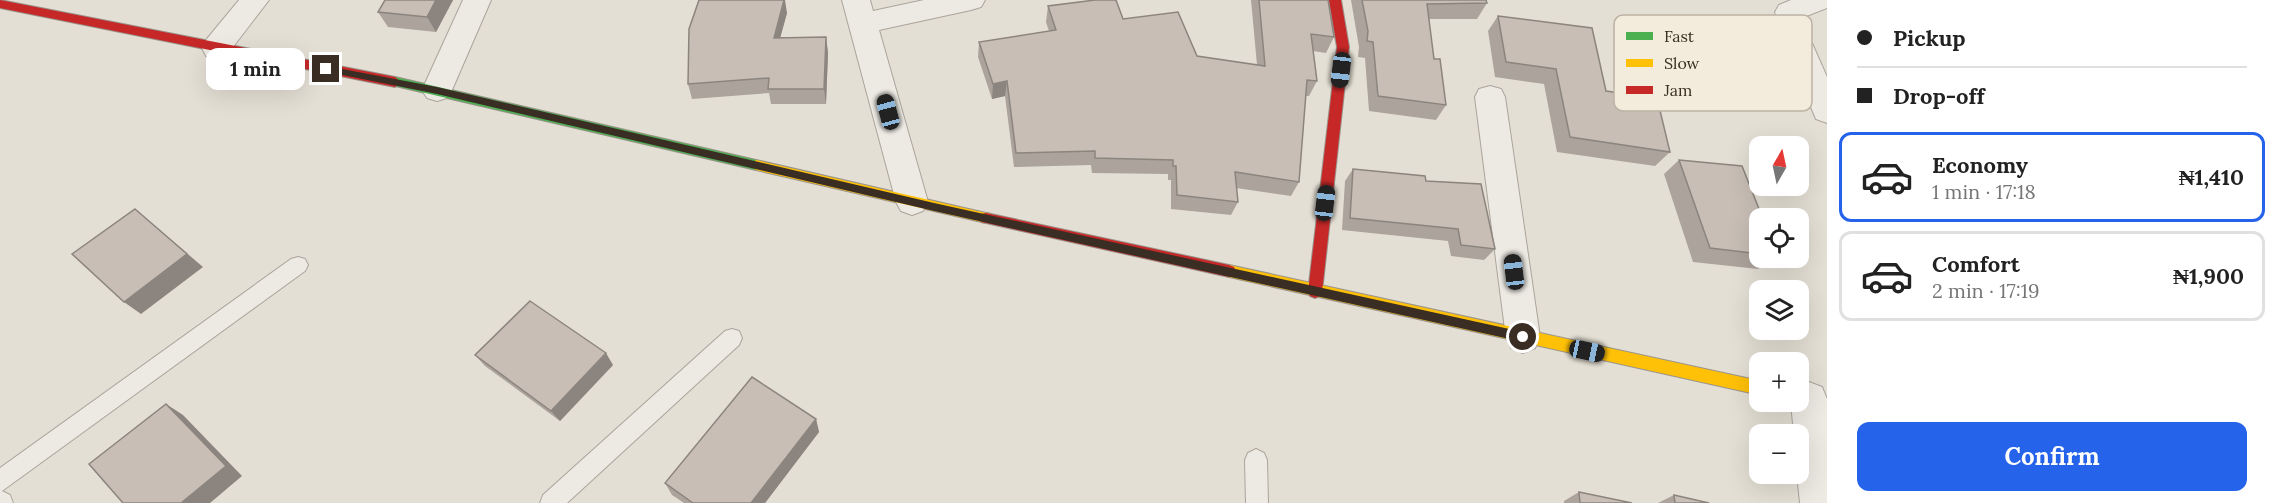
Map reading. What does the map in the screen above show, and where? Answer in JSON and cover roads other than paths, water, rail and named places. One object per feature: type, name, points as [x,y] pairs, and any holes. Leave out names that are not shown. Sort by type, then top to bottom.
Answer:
[{"type":"street","points":[[216,48],[255,0]]},
{"type":"street","points":[[437,90],[477,0]]},
{"type":"street","points":[[912,202],[860,12],[971,0]]},
{"type":"street","points":[[1315,292],[1343,47],[1335,0]]},
{"type":"street","points":[[1790,15],[1789,12],[1819,0]]},
{"type":"street","points":[[0,4],[437,90],[912,202],[1749,386]]},
{"type":"street","points":[[1812,76],[1827,111]]},
{"type":"street","points":[[1491,97],[1523,337]]},
{"type":"street","points":[[1812,399],[1819,503]]},
{"type":"lane","points":[[0,481],[298,265]]},
{"type":"lane","points":[[551,503],[732,338]]},
{"type":"lane","points":[[1256,460],[1257,503]]}]
